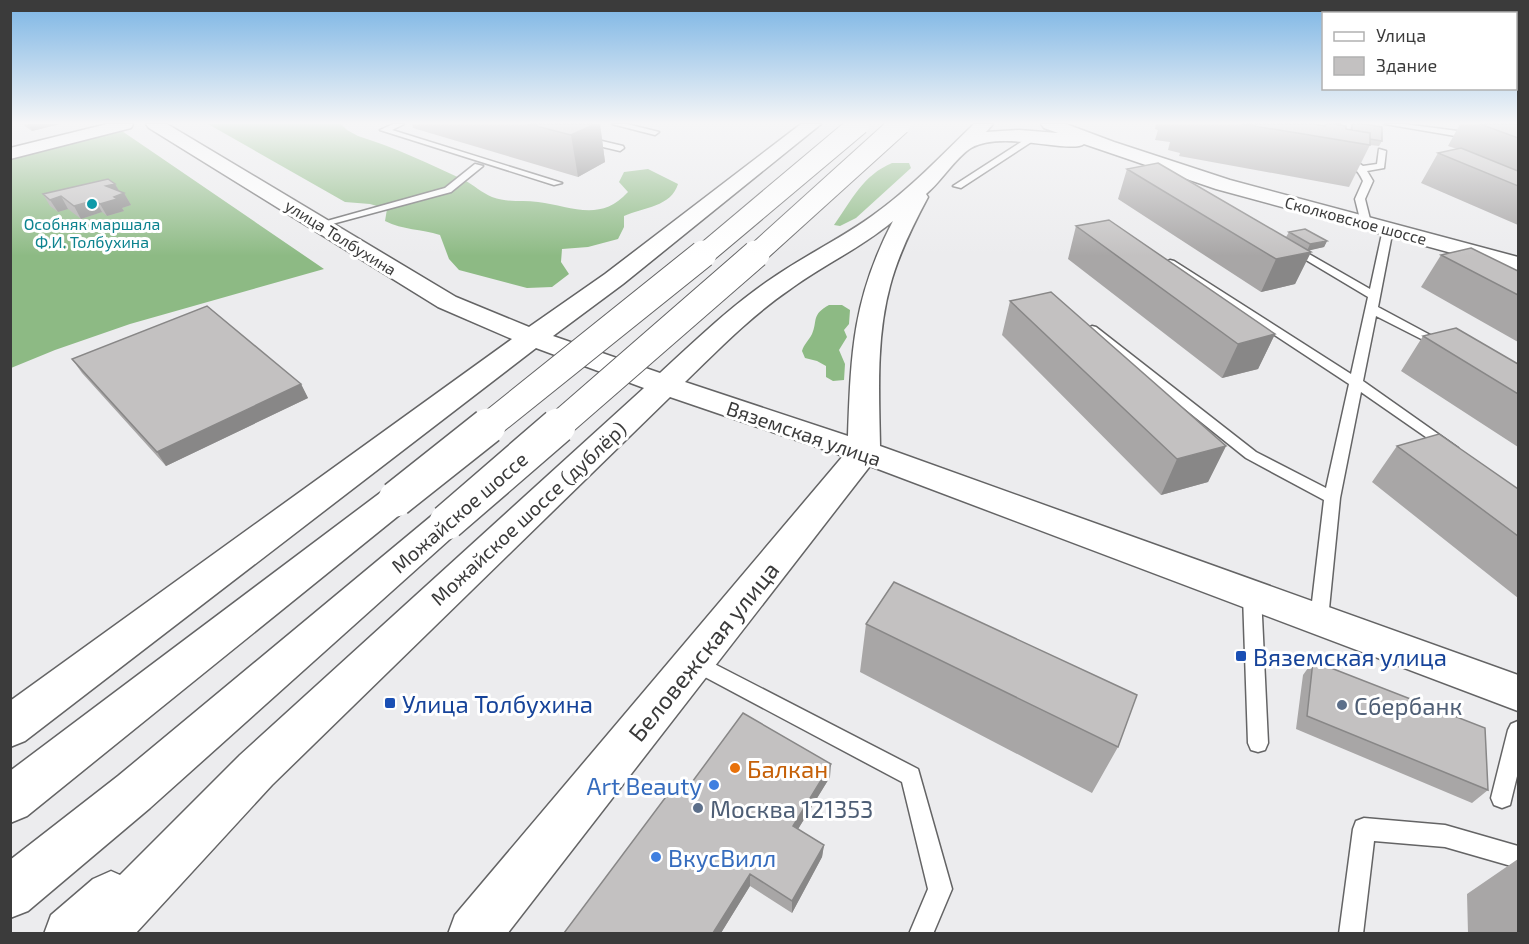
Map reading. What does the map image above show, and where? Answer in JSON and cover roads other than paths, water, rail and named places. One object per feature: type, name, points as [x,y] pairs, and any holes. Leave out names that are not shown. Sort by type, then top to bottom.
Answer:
[{"type":"main road","name":"улица Толбухина","points":[[228,168],[447,302],[533,338],[664,385]]},
{"type":"main road","points":[[10,727],[614,279],[756,168]]},
{"type":"main road","points":[[10,800],[396,499],[709,250],[807,168]]},
{"type":"main road","name":"Можайское шоссе","points":[[10,893],[134,792],[746,263],[851,168]]},
{"type":"main road","name":"Можайское шоссе (дублёр)","points":[[99,933],[256,770],[720,333],[780,284],[854,238],[924,185],[941,168]]},
{"type":"main road","name":"Сколковское шоссе","points":[[1171,168],[1216,183],[1518,264]]},
{"type":"main road","points":[[864,452],[868,336],[877,286],[896,238],[924,185]]},
{"type":"main road","name":"Вяземская улица","points":[[664,385],[864,452],[1518,693]]},
{"type":"main road","name":"Беловежская улица","points":[[474,933],[864,452]]},
{"type":"main road","points":[[70,933],[256,770]]},
{"type":"lane","points":[[321,224],[448,190],[475,168]]},
{"type":"lane","points":[[508,168],[557,183]]},
{"type":"lane","points":[[958,186],[986,168]]},
{"type":"lane","points":[[1366,223],[1360,199],[1368,181],[1360,169],[1367,168]]},
{"type":"lane","points":[[1319,619],[1332,498],[1388,229]]},
{"type":"lane","points":[[1285,245],[1451,349]]},
{"type":"lane","points":[[1157,255],[1357,383],[1461,455]]},
{"type":"lane","points":[[1084,324],[1251,455],[1332,498]]},
{"type":"lane","points":[[1252,595],[1258,744]]},
{"type":"lane","points":[[695,662],[911,776],[940,889],[921,933]]},
{"type":"lane","points":[[1502,798],[1518,730]]},
{"type":"lane","points":[[1351,933],[1364,829],[1445,836],[1518,857]]},
{"type":"place","name":"Особняк маршала Ф.И. Толбухина","points":[[92,204]]},
{"type":"place","name":"Вяземская улица","points":[[1241,656]]},
{"type":"place","name":"Улица Толбухина","points":[[390,703]]},
{"type":"place","name":"Сбербанк","points":[[1342,705]]},
{"type":"place","name":"Балкан","points":[[735,768]]},
{"type":"place","name":"Art Beauty","points":[[714,785]]},
{"type":"place","name":"Москва 121353","points":[[698,808]]},
{"type":"place","name":"ВкусВилл","points":[[656,857]]}]
